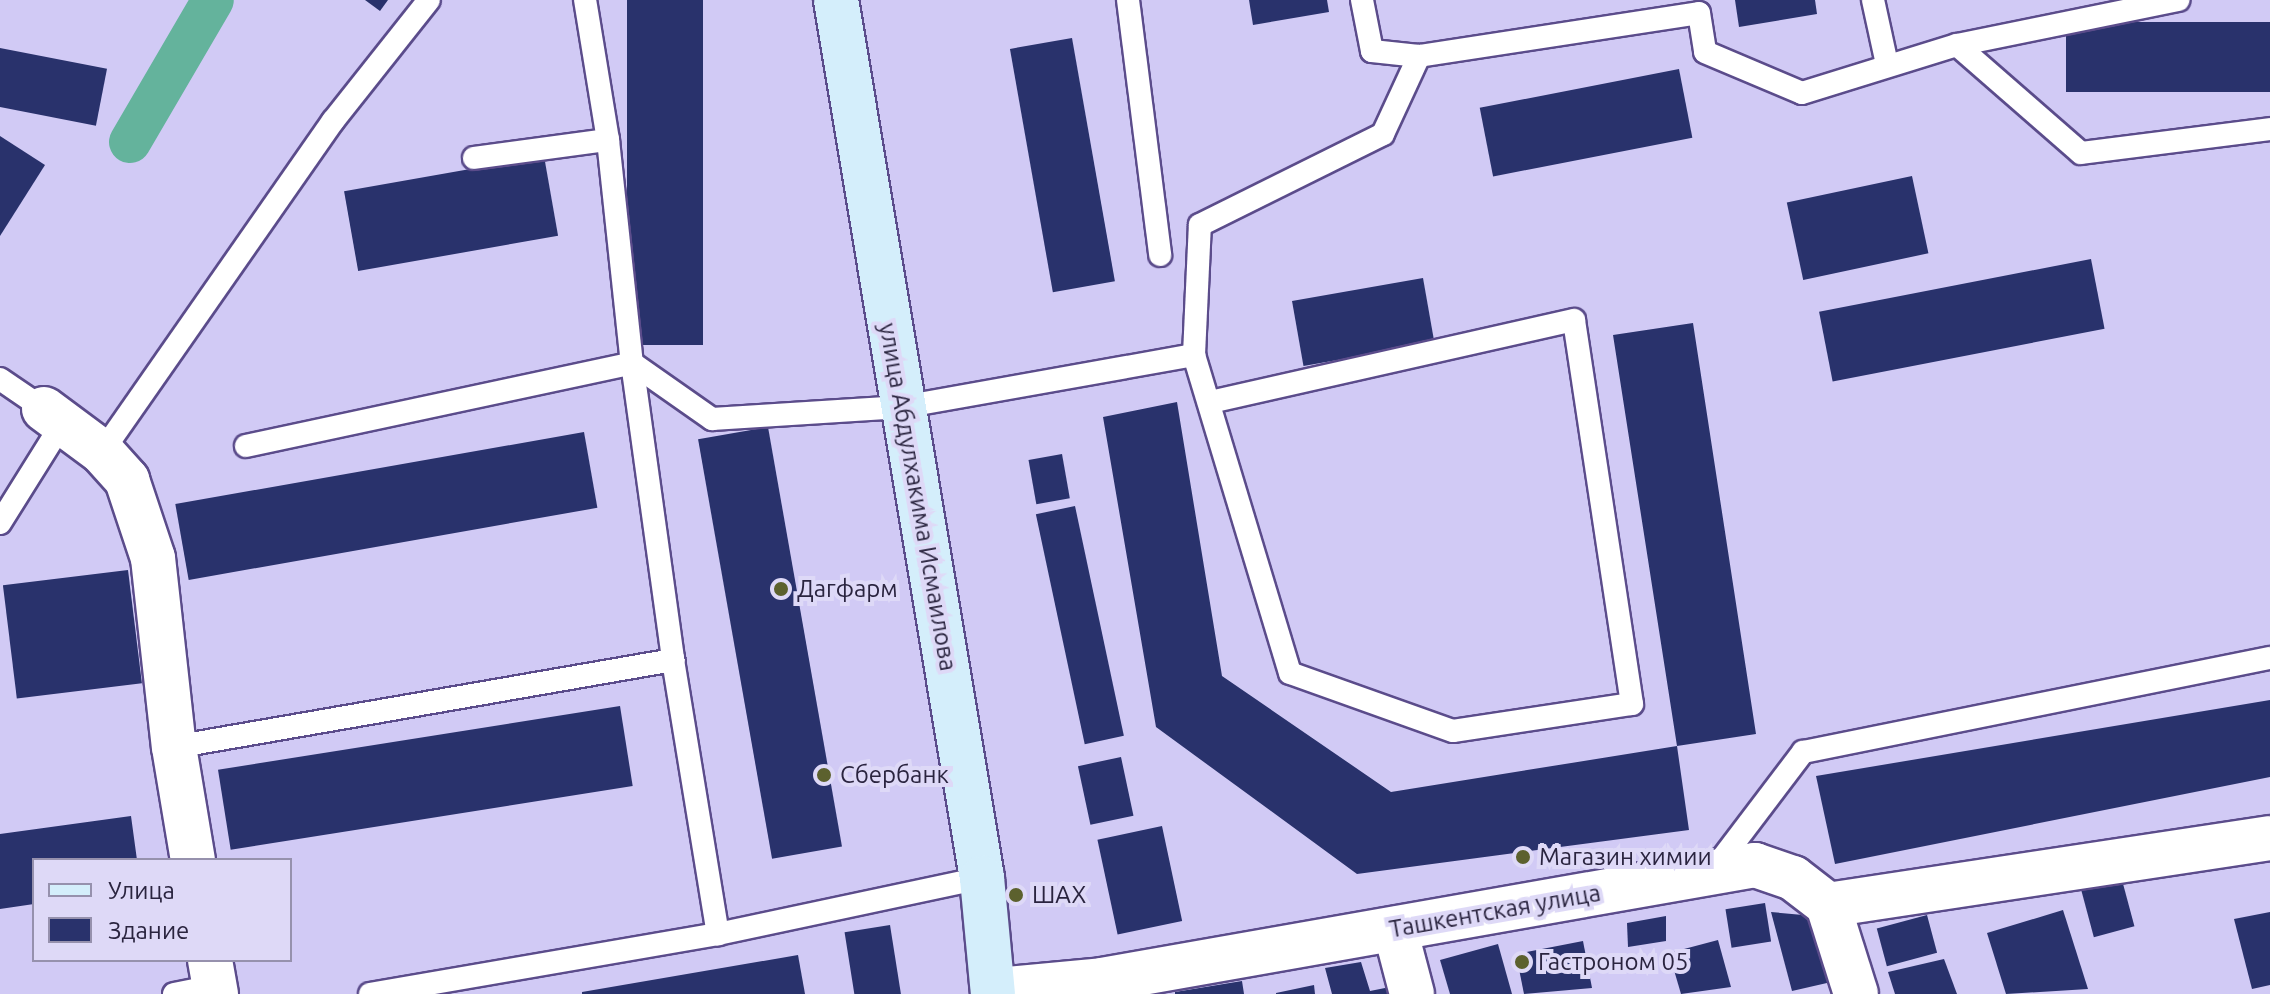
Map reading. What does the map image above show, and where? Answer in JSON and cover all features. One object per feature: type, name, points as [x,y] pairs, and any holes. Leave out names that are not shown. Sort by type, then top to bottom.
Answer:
[{"type":"main road","name":"улица Абдулхакима Исмаилова","points":[[836,0],[982,878],[994,992]]},
{"type":"street","points":[[53,415],[102,452],[127,480],[153,558],[174,747],[193,858]]},
{"type":"street","points":[[1856,994],[1828,905],[2270,838]]},
{"type":"street","name":"Ташкентская улица","points":[[994,992],[1104,987],[1395,929],[1755,865],[1793,878],[1828,905]]},
{"type":"street","points":[[1395,929],[1412,994]]},
{"type":"lane","points":[[102,452],[333,121],[429,0]]},
{"type":"lane","points":[[585,0],[608,140],[632,363],[673,660],[718,934]]},
{"type":"lane","points":[[1128,0],[1160,255]]},
{"type":"lane","points":[[1362,0],[1372,51],[1419,56],[1698,7],[1705,52],[1802,93],[1887,64],[1957,45],[2178,0]]},
{"type":"lane","points":[[1873,0],[1887,64]]},
{"type":"lane","points":[[1957,45],[2081,153],[2270,129]]},
{"type":"lane","points":[[1210,402],[1574,320],[1632,704],[1453,731],[1290,673],[1194,355],[1200,225],[1383,134],[1419,56]]},
{"type":"lane","points":[[474,158],[608,140]]},
{"type":"lane","points":[[246,446],[632,363],[712,419],[902,407],[1194,355]]},
{"type":"lane","points":[[0,379],[53,415],[0,523]]},
{"type":"lane","points":[[1712,873],[1803,752],[2270,658]]},
{"type":"lane","points":[[174,747],[673,660]]},
{"type":"lane","points":[[370,994],[718,934],[982,878]]},
{"type":"building","points":[[365,0],[388,0],[380,11]]},
{"type":"building","points":[[627,0],[703,0],[703,345],[627,345]]},
{"type":"building","points":[[1249,0],[1327,0],[1329,12],[1253,25]]},
{"type":"building","points":[[1735,0],[1815,0],[1817,14],[1739,27]]},
{"type":"building","points":[[2066,22],[2270,22],[2270,92],[2066,92]]},
{"type":"building","points":[[1072,38],[1115,281],[1053,292],[1010,49]]},
{"type":"building","points":[[0,48],[107,69],[96,126],[0,107]]},
{"type":"building","points":[[1679,69],[1692,138],[1493,176],[1480,108]]},
{"type":"building","points":[[0,136],[45,165],[0,236]]},
{"type":"building","points":[[544,156],[558,236],[358,271],[344,191]]},
{"type":"building","points":[[1912,176],[1928,253],[1803,280],[1787,203]]},
{"type":"building","points":[[2091,259],[2105,329],[1833,382],[1819,312]]},
{"type":"building","points":[[1423,278],[1434,343],[1303,366],[1292,301]]},
{"type":"building","points":[[1693,323],[1756,734],[1677,746],[1613,335]]},
{"type":"building","points":[[1177,402],[1222,676],[1391,792],[1677,746],[1689,830],[1357,874],[1156,727],[1103,417]]},
{"type":"building","points":[[768,427],[842,847],[772,859],[698,439]]},
{"type":"building","points":[[584,432],[597,508],[189,580],[175,504]]},
{"type":"building","points":[[1062,454],[1070,498],[1036,504],[1029,460]]},
{"type":"building","points":[[1075,506],[1124,736],[1085,744],[1036,514]]},
{"type":"building","points":[[128,570],[142,683],[17,699],[3,585]]},
{"type":"building","points":[[2270,700],[2270,777],[1835,864],[1816,776]]},
{"type":"building","points":[[620,706],[633,786],[231,850],[218,770]]},
{"type":"building","points":[[1121,757],[1133,816],[1090,825],[1078,766]]},
{"type":"building","points":[[131,816],[137,858],[32,858],[32,904],[0,909],[0,834]]},
{"type":"building","points":[[1162,826],[1182,921],[1118,935],[1097,840]]},
{"type":"building","points":[[2122,880],[2134,926],[2094,937],[2081,891]]},
{"type":"building","points":[[1765,903],[1771,942],[1732,948],[1725,909]]},
{"type":"building","points":[[2063,910],[2088,989],[2006,994],[1987,933]]},
{"type":"building","points":[[1771,912],[1825,917],[1840,980],[1792,991]]},
{"type":"building","points":[[2270,912],[2270,985],[2252,989],[2234,919]]},
{"type":"building","points":[[1927,915],[1937,953],[1887,966],[1877,928]]},
{"type":"building","points":[[1666,916],[1666,941],[1628,947],[1627,923]]},
{"type":"building","points":[[890,925],[901,994],[854,994],[845,932]]},
{"type":"building","points":[[1718,940],[1731,987],[1681,994],[1669,953]]},
{"type":"building","points":[[1583,941],[1592,988],[1524,994],[1516,954]]},
{"type":"building","points":[[1498,944],[1512,994],[1450,994],[1440,960]]},
{"type":"building","points":[[798,955],[805,994],[582,994],[582,992]]},
{"type":"building","points":[[1944,959],[1957,994],[1895,994],[1888,972]]},
{"type":"building","points":[[1361,962],[1370,991],[1390,987],[1392,994],[1332,994],[1325,968]]},
{"type":"building","points":[[1242,981],[1244,994],[1175,994],[1175,992]]},
{"type":"building","points":[[1314,985],[1315,994],[1276,994],[1276,993]]},
{"type":"waterway","points":[[130,142],[213,0]]},
{"type":"place","name":"Дагфарм","points":[[781,589]]},
{"type":"place","name":"Сбербанк","points":[[824,775]]},
{"type":"place","name":"Магазин химии","points":[[1523,857]]},
{"type":"place","name":"ШАХ","points":[[1016,895]]},
{"type":"place","name":"Гастроном 05","points":[[1522,962]]}]
